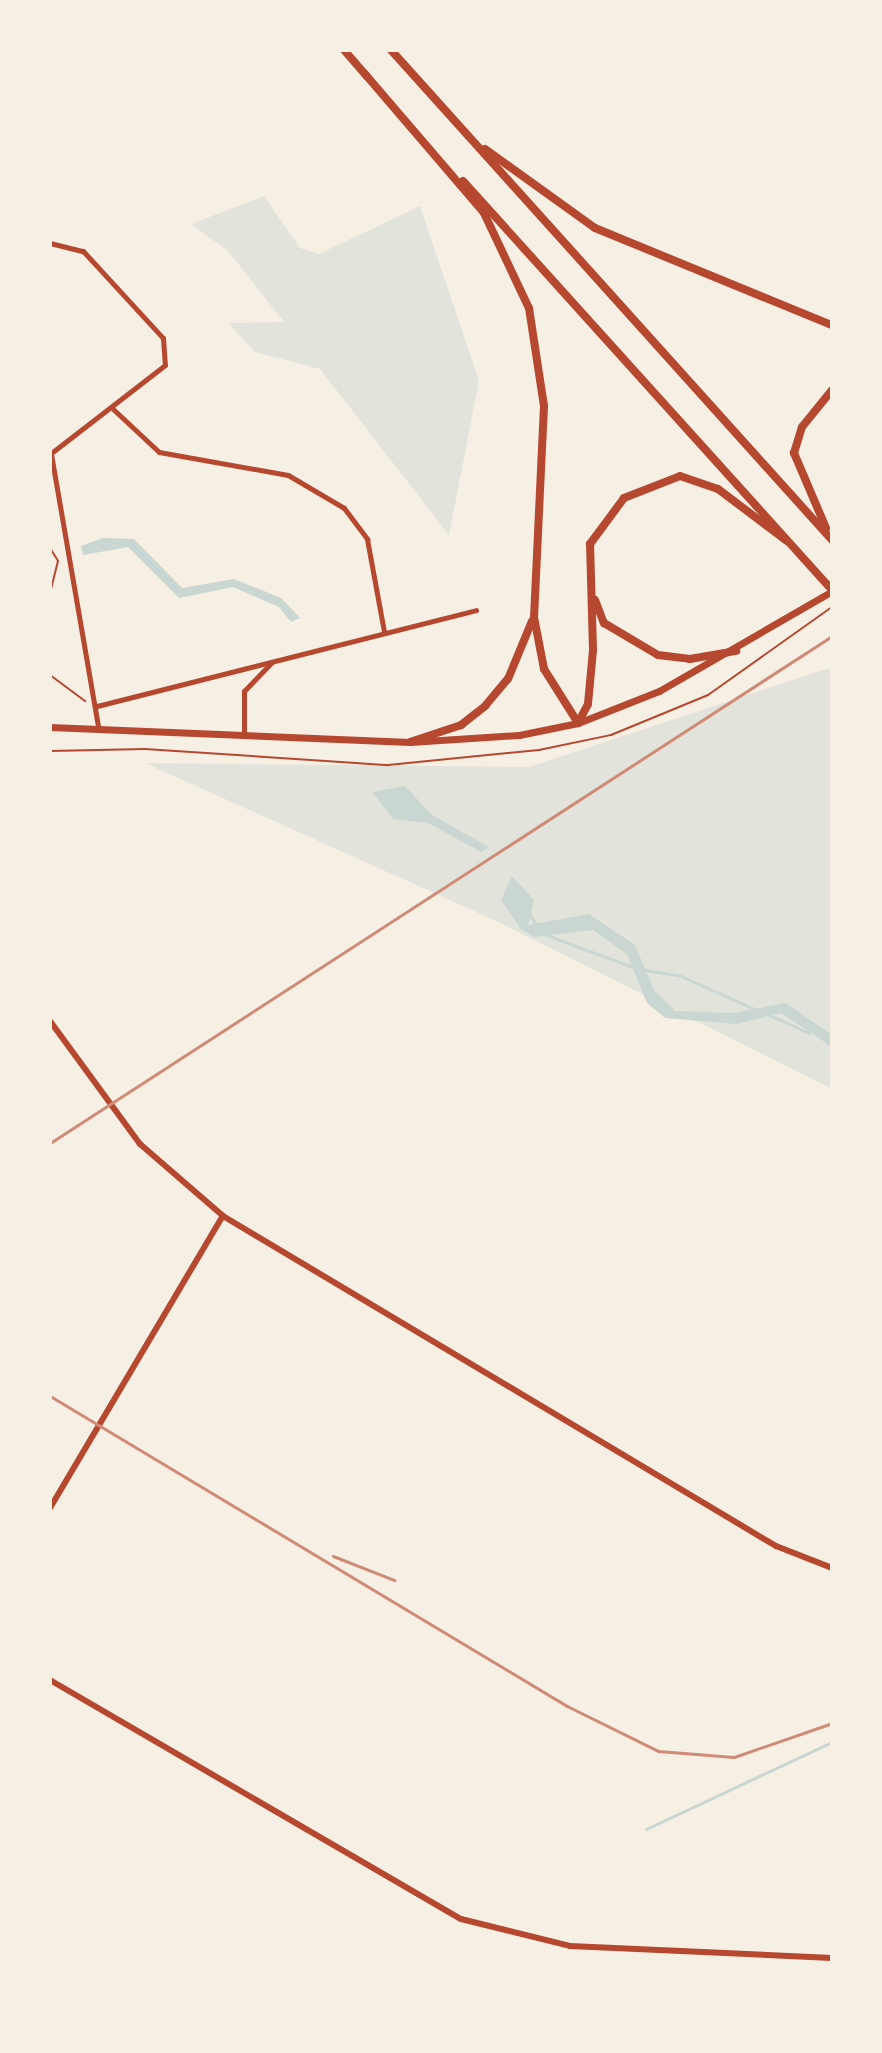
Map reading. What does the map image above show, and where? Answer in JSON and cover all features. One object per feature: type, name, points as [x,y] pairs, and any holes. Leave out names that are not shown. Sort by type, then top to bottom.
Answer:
[{"type":"highway","points":[[344,50],[484,213],[529,308],[544,406],[534,617],[544,669],[578,723]]},
{"type":"highway","points":[[391,50],[832,539]]},
{"type":"highway","points":[[365,74],[832,590]]},
{"type":"highway","points":[[467,136],[595,228],[832,325]]},
{"type":"highway","points":[[832,390],[802,427],[794,453],[832,539]]},
{"type":"highway","points":[[578,723],[588,704],[593,595],[590,544],[597,527],[641,486],[680,476],[718,489],[787,541]]},
{"type":"highway","points":[[593,595],[604,623],[658,655],[690,659],[736,651]]},
{"type":"highway","points":[[410,742],[461,725],[485,706],[508,679],[534,617]]},
{"type":"main road","points":[[50,727],[98,725],[410,742],[519,735],[578,723],[736,651],[832,590]]},
{"type":"street","points":[[50,243],[83,251],[163,338],[165,365],[113,409],[50,454],[98,725]]},
{"type":"street","points":[[113,409],[159,452],[288,475],[344,508],[367,539],[384,632]]},
{"type":"street","points":[[97,706],[476,610]]},
{"type":"street","points":[[244,732],[244,691],[276,659]]},
{"type":"street","points":[[50,1021],[140,1144],[223,1216],[776,1546],[832,1568]]},
{"type":"street","points":[[50,1508],[223,1216]]},
{"type":"street","points":[[50,1680],[461,1919],[570,1946],[832,1958]]},
{"type":"path","points":[[50,548],[58,561],[50,594]]},
{"type":"path","points":[[783,637],[832,607]]},
{"type":"path","points":[[50,675],[97,706]]},
{"type":"shaded area","points":[[264,196],[300,248],[319,254],[420,206],[479,381],[449,535],[320,369],[255,352],[228,323],[284,322],[228,251],[191,224]]},
{"type":"shaded area","points":[[103,538],[134,539],[182,588],[234,579],[281,598],[300,618],[291,622],[279,607],[233,587],[179,598],[128,547],[83,555],[81,546]]},
{"type":"shaded area","points":[[832,667],[832,1089],[494,920],[145,763],[529,767]]},
{"type":"shaded area","points":[[405,786],[432,815],[489,847],[481,852],[428,823],[393,819],[372,792]]},
{"type":"shaded area","points":[[512,876],[534,900],[528,925],[589,914],[635,945],[654,990],[675,1011],[733,1013],[786,1003],[832,1035],[832,1047],[781,1013],[736,1024],[665,1018],[647,1003],[627,954],[593,930],[534,937],[521,929],[501,900]]},
{"type":"waterway","points":[[529,913],[537,927]]},
{"type":"waterway","points":[[541,933],[638,969]]},
{"type":"waterway","points":[[645,970],[681,976],[754,1009]]},
{"type":"waterway","points":[[765,1013],[809,1033]]},
{"type":"waterway","points":[[646,1829],[832,1742]]},
{"type":"railway","points":[[50,1143],[832,636]]},
{"type":"railway","points":[[50,1396],[567,1706],[658,1751],[734,1757],[832,1723]]},
{"type":"railway","points":[[333,1556],[394,1580]]}]
